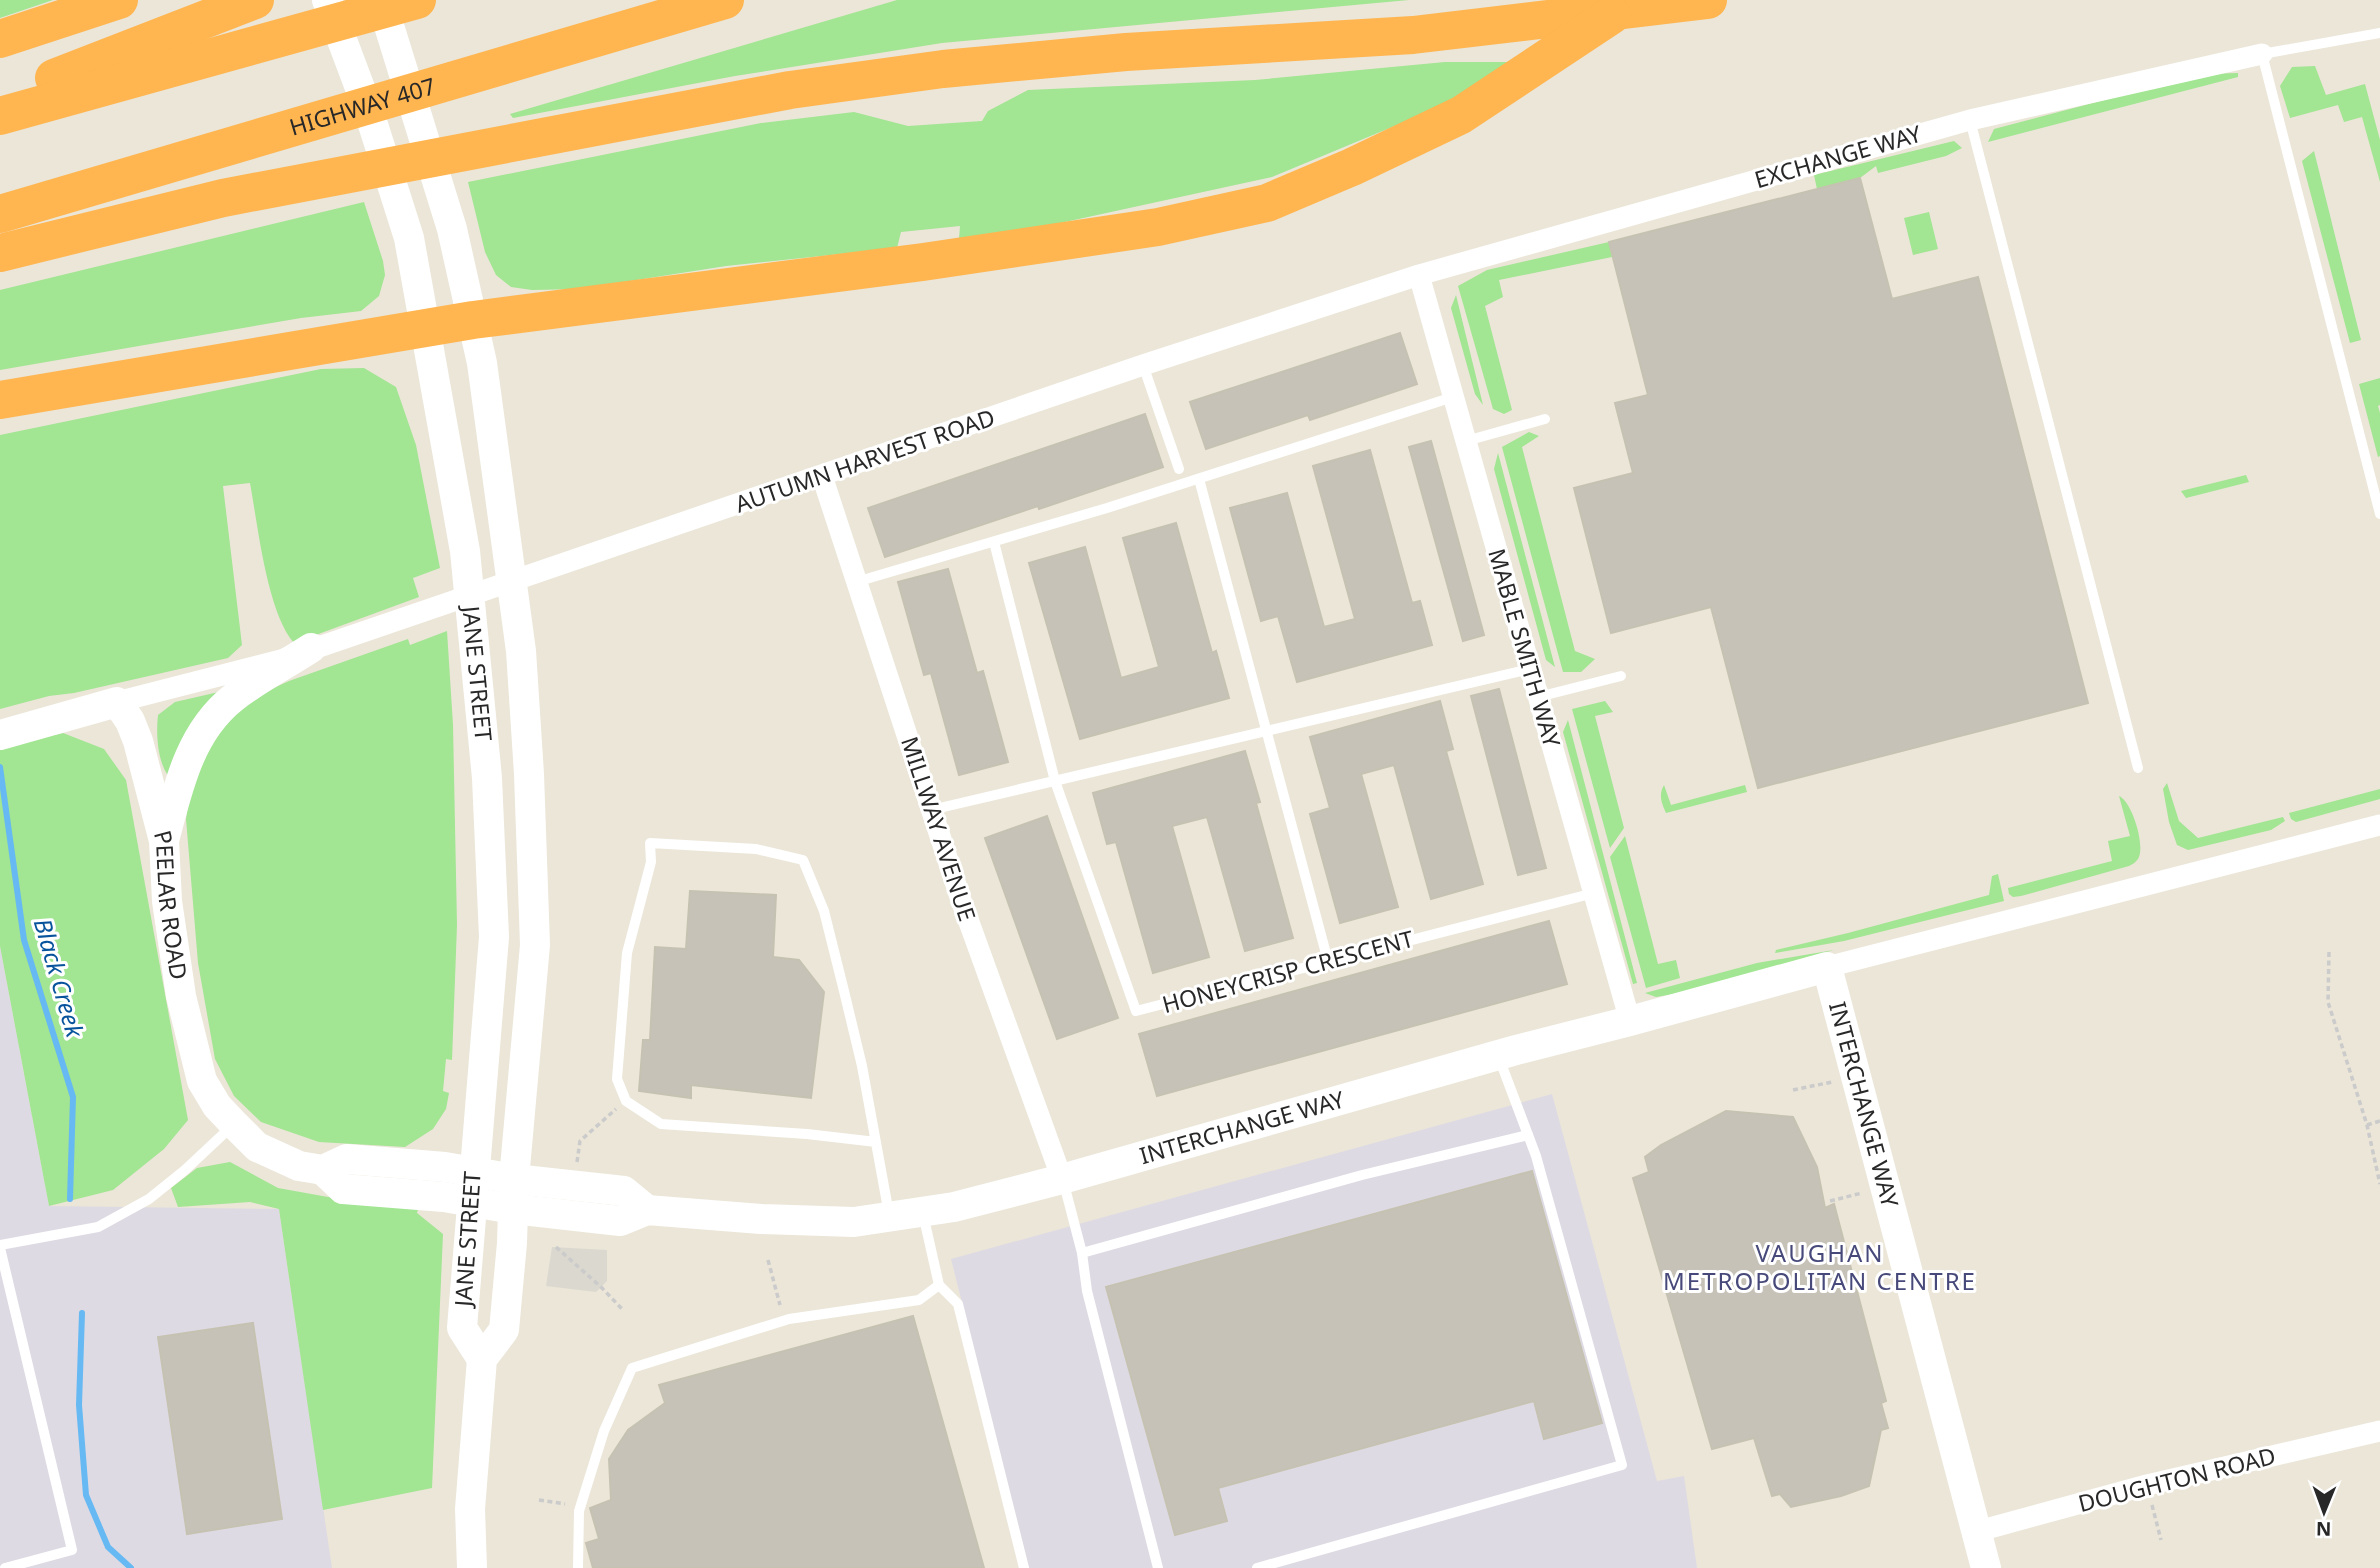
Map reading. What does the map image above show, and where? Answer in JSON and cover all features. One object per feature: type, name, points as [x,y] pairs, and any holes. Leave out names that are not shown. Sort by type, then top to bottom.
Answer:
[{"type":"highway","points":[[0,39],[119,0]]},
{"type":"highway","points":[[0,99],[256,0]]},
{"type":"highway","points":[[0,116],[416,0]]},
{"type":"highway","name":"HIGHWAY 407","points":[[0,214],[725,0]]},
{"type":"highway","points":[[0,400],[473,320],[923,262],[1158,227],[1267,203],[1461,116],[1634,0]]},
{"type":"highway","points":[[0,253],[223,198],[790,90],[943,69],[1126,52],[1413,35],[1708,0]]},
{"type":"street","name":"JANE STREET","points":[[327,0],[369,112],[409,239],[465,551],[487,778],[494,937],[462,1328],[482,1359],[504,1330],[514,1179],[536,946],[521,651],[482,363],[473,320],[452,229],[381,0]]},
{"type":"street","name":"EXCHANGE WAY","points":[[1419,275],[1970,120],[2262,54]]},
{"type":"street","name":"AUTUMN HARVEST ROAD","points":[[117,702],[281,660],[1143,365],[1419,275]]},
{"type":"street","name":"MABLE SMITH WAY","points":[[1419,275],[1630,1021]]},
{"type":"street","name":"MILLWAY AVENUE","points":[[822,476],[961,900],[1062,1179]]},
{"type":"street","points":[[164,841],[189,755],[206,727],[232,699],[311,648]]},
{"type":"street","points":[[0,735],[117,702]]},
{"type":"street","name":"PEELAR ROAD","points":[[117,702],[130,721],[138,741],[164,841],[167,901],[181,996],[202,1082],[217,1106],[257,1147],[299,1166],[323,1170],[347,1159],[445,1167],[472,1187],[514,1179]]},
{"type":"street","name":"INTERCHANGE WAY","points":[[472,1187],[513,1209],[620,1221],[647,1210],[761,1219],[854,1222],[954,1207],[1062,1179],[1497,1055],[1826,967],[2380,825]]},
{"type":"street","name":"INTERCHANGE WAY","points":[[1826,967],[1986,1568]]},
{"type":"street","points":[[514,1179],[624,1191],[647,1210]]},
{"type":"street","points":[[472,1568],[470,1509],[482,1359]]},
{"type":"street","name":"DOUGHTON ROAD","points":[[1975,1532],[2147,1485],[2380,1431]]},
{"type":"lane","points":[[2380,33],[2262,54],[2380,514]]},
{"type":"lane","points":[[1970,120],[2138,768]]},
{"type":"lane","points":[[1143,365],[1179,469]]},
{"type":"lane","points":[[856,582],[1199,479],[1453,397]]},
{"type":"lane","points":[[1466,442],[1545,419]]},
{"type":"lane","points":[[1199,479],[1328,961]]},
{"type":"lane","points":[[994,542],[1055,781]]},
{"type":"lane","points":[[931,810],[1530,669]]},
{"type":"lane","points":[[1538,697],[1621,676]]},
{"type":"lane","name":"HONEYCRISP CRESCENT","points":[[1055,781],[1136,1011],[1594,893]]},
{"type":"lane","points":[[876,1142],[807,1134],[661,1124],[626,1101],[617,1079],[627,953],[652,862],[650,843],[756,849],[803,860],[824,911],[862,1066],[876,1142],[889,1216]]},
{"type":"lane","points":[[1258,1568],[1622,1465],[1536,1156],[1497,1055]]},
{"type":"lane","points":[[5,1568],[72,1550],[0,1246],[98,1227],[149,1199],[234,1124]]},
{"type":"lane","points":[[1082,1253],[1362,1175],[1528,1135]]},
{"type":"lane","points":[[1062,1179],[1082,1253],[1087,1291],[1158,1568]]},
{"type":"lane","points":[[923,1212],[939,1285],[958,1304],[1024,1568]]},
{"type":"lane","points":[[578,1568],[581,1506],[604,1431],[632,1368],[785,1321],[919,1300],[939,1285]]},
{"type":"path","points":[[2329,952],[2328,1002],[2367,1125],[2380,1184]]},
{"type":"path","points":[[1793,1090],[1856,1077]]},
{"type":"path","points":[[577,1161],[580,1141],[626,1101]]},
{"type":"path","points":[[2367,1125],[2380,1121]]},
{"type":"path","points":[[1830,1201],[1885,1187]]},
{"type":"path","points":[[556,1247],[623,1310]]},
{"type":"path","points":[[768,1260],[785,1321]]},
{"type":"path","points":[[2147,1485],[2161,1540]]},
{"type":"path","points":[[539,1500],[581,1506]]},
{"type":"shaded area","points":[[0,946],[49,1206],[279,1209],[332,1568],[0,1568]]},
{"type":"shaded area","points":[[1552,1094],[1657,1481],[1684,1476],[1697,1568],[1029,1568],[951,1259]]},
{"type":"shaded area","points":[[552,1247],[607,1250],[607,1281],[596,1292],[546,1286]]},
{"type":"green space","points":[[0,0],[53,0],[0,18]]},
{"type":"green space","points":[[897,0],[1409,0],[942,43],[735,76],[513,118],[510,114]]},
{"type":"green space","points":[[1445,62],[1514,62],[1445,105],[1272,177],[1019,232],[959,239],[960,226],[901,232],[897,248],[726,266],[579,289],[532,290],[511,287],[496,275],[485,252],[468,182],[761,123],[854,112],[908,126],[982,121],[988,111],[1028,90],[1255,80]]},
{"type":"green space","points":[[2315,66],[2326,95],[2365,84],[2380,140],[2380,182],[2362,117],[2344,122],[2338,105],[2290,118],[2280,86],[2292,67]]},
{"type":"green space","points":[[2238,73],[2238,77],[1988,142],[1994,129],[2203,74]]},
{"type":"green space","points":[[1954,141],[1962,148],[1946,156],[1878,173],[1876,166],[1860,178],[1817,189],[1814,175]]},
{"type":"green space","points":[[2314,151],[2361,340],[2350,343],[2302,161]]},
{"type":"green space","points":[[364,202],[385,275],[379,296],[361,311],[301,318],[0,370],[0,290]]},
{"type":"green space","points":[[1929,212],[1938,249],[1913,255],[1904,218]]},
{"type":"green space","points":[[1609,242],[1612,257],[1499,280],[1503,297],[1485,306],[1512,410],[1504,414],[1493,409],[1458,286],[1487,270]]},
{"type":"green space","points":[[1456,295],[1483,405],[1475,394],[1451,308]]},
{"type":"green space","points":[[364,368],[396,387],[416,445],[440,568],[413,578],[419,597],[294,643],[285,629],[270,590],[250,483],[223,486],[242,645],[228,658],[0,709],[0,435],[321,369]]},
{"type":"green space","points":[[2380,378],[2380,456],[2378,457],[2359,384]]},
{"type":"green space","points":[[1529,432],[1539,436],[1522,447],[1575,651],[1595,659],[1581,672],[1563,672],[1502,447]]},
{"type":"green space","points":[[1498,453],[1555,667],[1546,660],[1494,469]]},
{"type":"green space","points":[[2246,475],[2249,482],[2186,498],[2181,491]]},
{"type":"green space","points":[[447,631],[453,725],[457,925],[452,1060],[446,1059],[443,1091],[449,1093],[446,1109],[433,1129],[405,1147],[319,1142],[261,1122],[234,1096],[215,1059],[198,963],[186,819],[195,761],[222,721],[252,698],[289,681],[408,639],[410,645]]},
{"type":"green space","points":[[223,691],[169,777],[158,747],[158,715],[175,702]]},
{"type":"green space","points":[[1605,701],[1613,712],[1595,716],[1624,828],[1610,848],[1572,709]]},
{"type":"green space","points":[[1568,720],[1637,983],[1633,984],[1563,732]]},
{"type":"green space","points":[[63,733],[104,749],[126,780],[188,1120],[164,1149],[113,1190],[49,1206],[0,946],[0,747]]},
{"type":"green space","points":[[2167,783],[2179,821],[2198,838],[2283,817],[2285,821],[2271,830],[2188,850],[2177,845],[2169,822],[2163,789]]},
{"type":"green space","points":[[1664,785],[1671,805],[1745,785],[1747,792],[1666,813],[1661,796]]},
{"type":"green space","points":[[2380,789],[2380,799],[2296,822],[2291,819],[2289,813]]},
{"type":"green space","points":[[2119,796],[2129,806],[2139,835],[2140,853],[2135,862],[2129,866],[2021,896],[2013,897],[2009,894],[2008,888],[2112,861],[2108,841],[2130,836]]},
{"type":"green space","points":[[1625,836],[1658,964],[1676,960],[1680,978],[1646,988],[1610,857]]},
{"type":"green space","points":[[1998,874],[2004,901],[1844,941],[1775,953],[1776,950],[1989,895],[1992,876]]},
{"type":"green space","points":[[1834,950],[1680,993],[1656,997],[1645,993],[1757,963]]},
{"type":"green space","points":[[230,1162],[278,1188],[328,1197],[419,1205],[417,1213],[443,1234],[432,1488],[323,1510],[279,1209],[250,1202],[178,1207],[171,1188],[197,1168]]},
{"type":"building","points":[[1860,178],[1892,299],[1978,277],[2088,703],[1758,788],[1711,607],[1611,633],[1574,488],[1633,473],[1615,403],[1648,395],[1609,242]]},
{"type":"building","points":[[1400,333],[1417,384],[1310,420],[1308,415],[1206,449],[1190,402]]},
{"type":"building","points":[[1145,414],[1163,467],[885,557],[868,508]]},
{"type":"building","points":[[1431,441],[1484,635],[1463,641],[1409,447]]},
{"type":"building","points":[[1370,450],[1412,603],[1420,601],[1432,645],[1297,682],[1278,616],[1261,621],[1230,508],[1287,493],[1324,627],[1355,619],[1313,466]]},
{"type":"building","points":[[1176,523],[1212,653],[1216,651],[1229,698],[1080,739],[1029,563],[1085,547],[1121,678],[1159,667],[1123,538]]},
{"type":"building","points":[[948,569],[977,673],[983,671],[1008,762],[959,775],[931,673],[924,675],[898,582]]},
{"type":"building","points":[[1499,689],[1546,868],[1518,875],[1471,696]]},
{"type":"building","points":[[1440,701],[1453,749],[1446,751],[1483,884],[1431,899],[1394,765],[1361,774],[1398,907],[1340,923],[1310,814],[1330,808],[1310,737]]},
{"type":"building","points":[[1245,751],[1260,802],[1256,803],[1293,938],[1245,951],[1207,817],[1172,826],[1209,957],[1153,973],[1116,842],[1107,844],[1093,793]]},
{"type":"building","points":[[1047,816],[1118,1018],[1057,1039],[985,838]]},
{"type":"building","points":[[690,891],[776,895],[773,957],[799,960],[824,992],[811,1098],[691,1085],[691,1098],[639,1091],[643,1040],[650,1040],[655,947],[686,949]]},
{"type":"building","points":[[1549,921],[1567,984],[1157,1096],[1139,1034]]},
{"type":"building","points":[[1726,1111],[1793,1117],[1817,1167],[1825,1208],[1834,1204],[1886,1401],[1881,1403],[1888,1428],[1881,1430],[1869,1486],[1841,1496],[1791,1507],[1780,1494],[1772,1496],[1754,1438],[1712,1449],[1633,1178],[1649,1172],[1645,1157],[1661,1145]]},
{"type":"building","points":[[1532,1171],[1602,1423],[1544,1439],[1534,1401],[1218,1488],[1227,1521],[1175,1535],[1106,1287]]},
{"type":"building","points":[[913,1316],[984,1568],[593,1568],[586,1543],[599,1539],[590,1508],[611,1500],[609,1459],[628,1430],[665,1403],[659,1385]]},
{"type":"building","points":[[253,1323],[282,1519],[187,1534],[158,1337]]},
{"type":"waterway","name":"Black Creek","points":[[0,767],[24,940],[73,1097],[70,1199]]},
{"type":"waterway","name":"Black Creek","points":[[82,1313],[79,1405],[86,1495],[108,1547],[131,1568]]},
{"type":"district","name":"VAUGHAN METROPOLITAN CENTRE","points":[[1820,1268]]}]
